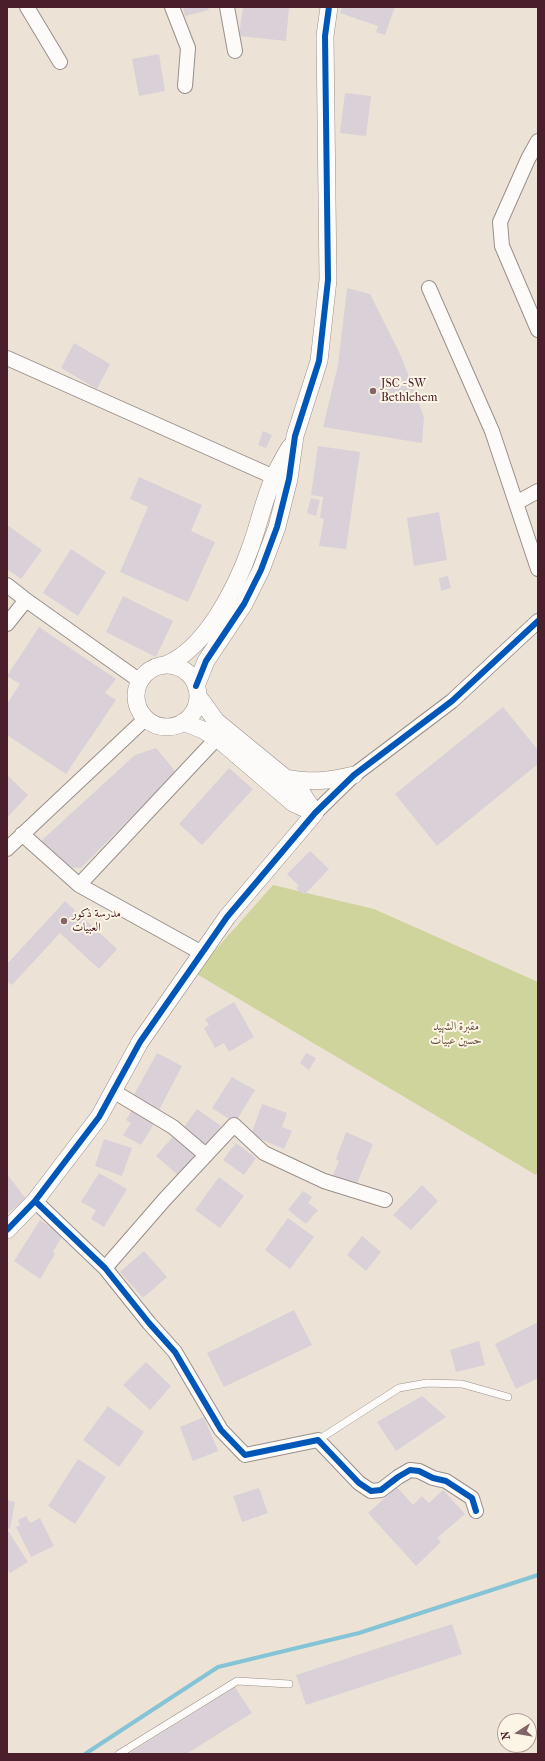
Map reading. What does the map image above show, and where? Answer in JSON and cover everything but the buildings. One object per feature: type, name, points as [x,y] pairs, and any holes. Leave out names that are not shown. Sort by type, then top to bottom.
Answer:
[{"type":"street","points":[[27,7],[60,62]]},
{"type":"street","points":[[172,7],[188,48],[185,86]]},
{"type":"street","points":[[227,7],[235,51]]},
{"type":"street","points":[[296,436],[274,477],[250,548],[229,594],[215,618],[197,641],[182,656],[165,664],[154,667],[146,672],[140,681],[136,690],[136,701],[139,710],[145,719],[154,724],[164,727],[174,726],[191,716],[196,707],[197,691],[206,661],[244,604],[261,570],[277,527],[289,479],[296,436],[319,361],[328,280],[325,36],[329,7]]},
{"type":"street","points":[[538,141],[528,159],[500,222],[502,246],[538,330]]},
{"type":"street","points":[[429,288],[492,431],[538,569]]},
{"type":"street","points":[[7,358],[274,477]]},
{"type":"street","points":[[516,503],[538,491]]},
{"type":"street","points":[[7,585],[140,681]]},
{"type":"street","points":[[7,624],[26,600]]},
{"type":"street","points":[[7,1230],[35,1201],[99,1118],[140,1042],[227,917],[315,813],[354,775],[452,701],[538,620]]},
{"type":"street","points":[[165,664],[184,670],[192,677],[197,691],[216,722],[299,789],[315,813]]},
{"type":"street","points":[[7,849],[145,719]]},
{"type":"street","points":[[183,722],[203,730],[217,738],[293,803],[315,813]]},
{"type":"street","points":[[79,885],[217,738]]},
{"type":"street","points":[[286,778],[306,782],[328,781],[354,775]]},
{"type":"street","points":[[22,834],[79,885],[202,953]]},
{"type":"street","points":[[113,1091],[173,1127],[206,1155]]},
{"type":"street","points":[[105,1268],[234,1125],[264,1153],[324,1181],[385,1200]]},
{"type":"street","points":[[35,1201],[105,1268],[149,1323],[175,1352],[221,1430],[245,1455],[318,1440],[359,1483],[371,1491],[381,1490],[410,1470],[419,1471],[433,1478],[446,1481],[472,1498],[476,1512]]},
{"type":"lane","points":[[318,1440],[399,1388],[427,1384],[462,1384],[508,1397]]},
{"type":"lane","points":[[119,1754],[237,1681],[290,1684]]},
{"type":"green space","name":"مقبرة الشهيد حسين عبيات","points":[[273,885],[374,909],[538,982],[538,1170],[536,1175],[195,973]]},
{"type":"waterway","points":[[85,1754],[218,1667],[359,1633],[538,1575]]},
{"type":"cycle path","points":[[196,686],[206,661],[244,604],[261,570],[277,527],[289,479],[295,436],[319,361],[328,280],[325,36],[329,7]]},
{"type":"cycle path","points":[[7,1230],[35,1201],[99,1117],[140,1042],[227,917],[315,813],[354,775],[452,701],[538,621]]},
{"type":"cycle path","points":[[35,1201],[105,1268],[149,1323],[175,1352],[221,1430],[245,1455],[318,1440],[359,1483],[371,1491],[381,1490],[410,1470],[419,1471],[433,1478],[446,1481],[472,1498],[476,1511]]},
{"type":"place","name":"JSC - SW Bethlehem","points":[[373,391]]},
{"type":"place","name":"مدرسة ذكور العبيات","points":[[64,921]]}]
